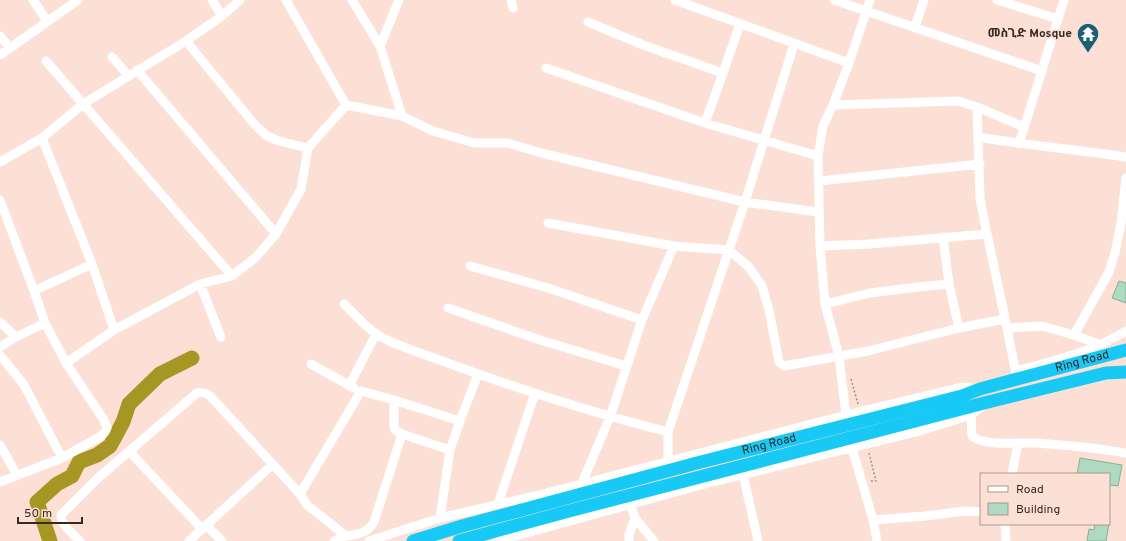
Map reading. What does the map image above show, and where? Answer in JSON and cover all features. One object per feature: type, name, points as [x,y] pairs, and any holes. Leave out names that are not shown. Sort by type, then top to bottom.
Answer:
[{"type":"highway","name":"Ring Road","points":[[413,541],[462,526],[697,463],[962,396],[1016,375],[1126,350]]},
{"type":"highway","name":"Ring Road","points":[[459,541],[988,402],[1106,373],[1126,372]]},
{"type":"street","points":[[33,0],[47,21]]},
{"type":"street","points":[[0,55],[78,0]]},
{"type":"street","points":[[212,0],[222,16]]},
{"type":"street","points":[[0,162],[42,138],[83,104],[128,75],[186,41],[222,16],[240,0]]},
{"type":"street","points":[[286,0],[346,105],[402,116],[433,131],[464,140],[485,143],[508,143],[545,154],[745,202],[818,212]]},
{"type":"street","points":[[352,0],[380,46],[402,116]]},
{"type":"street","points":[[380,46],[399,0]]},
{"type":"street","points":[[675,0],[849,63]]},
{"type":"street","points":[[834,0],[1042,71]]},
{"type":"street","points":[[846,415],[839,356],[825,304],[818,212],[818,156],[823,126],[833,105],[849,63],[870,0]]},
{"type":"street","points":[[915,27],[924,0]]},
{"type":"street","points":[[998,0],[1058,19]]},
{"type":"street","points":[[1019,144],[1064,0]]},
{"type":"street","points":[[588,22],[643,45],[723,73]]},
{"type":"street","points":[[705,123],[740,24]]},
{"type":"street","points":[[0,36],[10,48]]},
{"type":"street","points":[[186,41],[255,125],[267,136],[279,141],[308,148]]},
{"type":"street","points":[[668,462],[668,432],[745,202],[794,44]]},
{"type":"street","points":[[112,57],[128,75]]},
{"type":"street","points":[[46,60],[232,276]]},
{"type":"street","points":[[546,68],[705,123],[818,156]]},
{"type":"street","points":[[138,70],[276,234]]},
{"type":"street","points":[[833,105],[958,101],[977,107],[1024,127]]},
{"type":"street","points":[[66,363],[114,330],[200,284],[232,276],[256,257],[276,234],[301,189],[308,148],[346,105]]},
{"type":"street","points":[[977,107],[980,199],[1016,375],[1101,345],[1126,332]]},
{"type":"street","points":[[979,137],[1019,144],[1084,150],[1126,157]]},
{"type":"street","points":[[42,138],[92,264],[114,330]]},
{"type":"street","points":[[819,181],[980,164]]},
{"type":"street","points":[[1074,335],[1109,272],[1124,224],[1126,178]]},
{"type":"street","points":[[0,200],[45,324],[66,363],[104,420],[107,428],[101,436],[62,458],[0,482]]},
{"type":"street","points":[[548,223],[674,246],[729,250],[749,267],[762,286],[779,362],[781,365],[868,351],[959,328],[1006,323],[1042,326],[1074,335],[1101,345]]},
{"type":"street","points":[[820,246],[869,244],[986,234]]},
{"type":"street","points":[[943,237],[949,284],[959,328]]},
{"type":"street","points":[[582,483],[610,417],[642,320],[674,246]]},
{"type":"street","points":[[34,292],[92,264]]},
{"type":"street","points":[[470,266],[548,288],[642,320]]},
{"type":"street","points":[[200,284],[221,337]]},
{"type":"street","points":[[825,304],[870,293],[949,284]]},
{"type":"street","points":[[344,304],[376,334],[385,339],[478,374],[535,393],[610,417],[668,432]]},
{"type":"street","points":[[448,308],[537,339],[626,366]]},
{"type":"street","points":[[0,322],[16,337]]},
{"type":"street","points":[[0,347],[16,337],[45,324]]},
{"type":"street","points":[[349,386],[376,334]]},
{"type":"street","points":[[0,355],[24,385],[62,458]]},
{"type":"street","points":[[311,364],[349,386],[361,391],[460,421]]},
{"type":"street","points":[[440,518],[450,450],[478,374]]},
{"type":"street","points":[[369,541],[440,518],[668,462],[846,415],[962,387],[980,389]]},
{"type":"street","points":[[300,494],[361,391]]},
{"type":"street","points":[[80,541],[63,522],[61,515],[98,478],[129,451],[197,393],[203,392],[212,398],[300,494],[307,505],[346,536]]},
{"type":"street","points":[[498,504],[535,393]]},
{"type":"street","points":[[394,400],[394,430],[450,450]]},
{"type":"street","points":[[497,541],[743,474],[920,431],[971,415],[988,402]]},
{"type":"street","points":[[971,415],[972,436],[990,442],[1018,442],[1126,453]]},
{"type":"street","points":[[334,541],[346,536],[361,533],[369,529],[374,522],[402,434]]},
{"type":"street","points":[[1012,473],[1018,442]]},
{"type":"street","points":[[0,445],[17,475]]},
{"type":"street","points":[[852,448],[873,520],[877,541]]},
{"type":"street","points":[[129,451],[204,527],[222,541]]},
{"type":"street","points":[[189,541],[272,465]]},
{"type":"street","points":[[743,474],[758,541]]},
{"type":"street","points":[[630,504],[635,518],[654,541]]},
{"type":"street","points":[[873,520],[965,511],[980,512]]},
{"type":"street","points":[[629,541],[629,535],[635,518]]},
{"type":"street","points":[[1005,525],[1006,541]]},
{"type":"building","points":[[1119,281],[1126,283],[1126,303],[1112,298]]},
{"type":"building","points":[[1080,458],[1122,465],[1118,486],[1110,485],[1110,473],[1077,473]]},
{"type":"building","points":[[1095,525],[1109,525],[1106,541],[1087,541],[1089,529],[1094,530]]},
{"type":"waterway","points":[[50,541],[37,502],[57,484],[72,476],[79,462],[97,455],[110,446],[123,422],[129,404],[160,374],[192,358]]},
{"type":"place","name":"መስጊድ Mosque","points":[[1088,54]]}]
